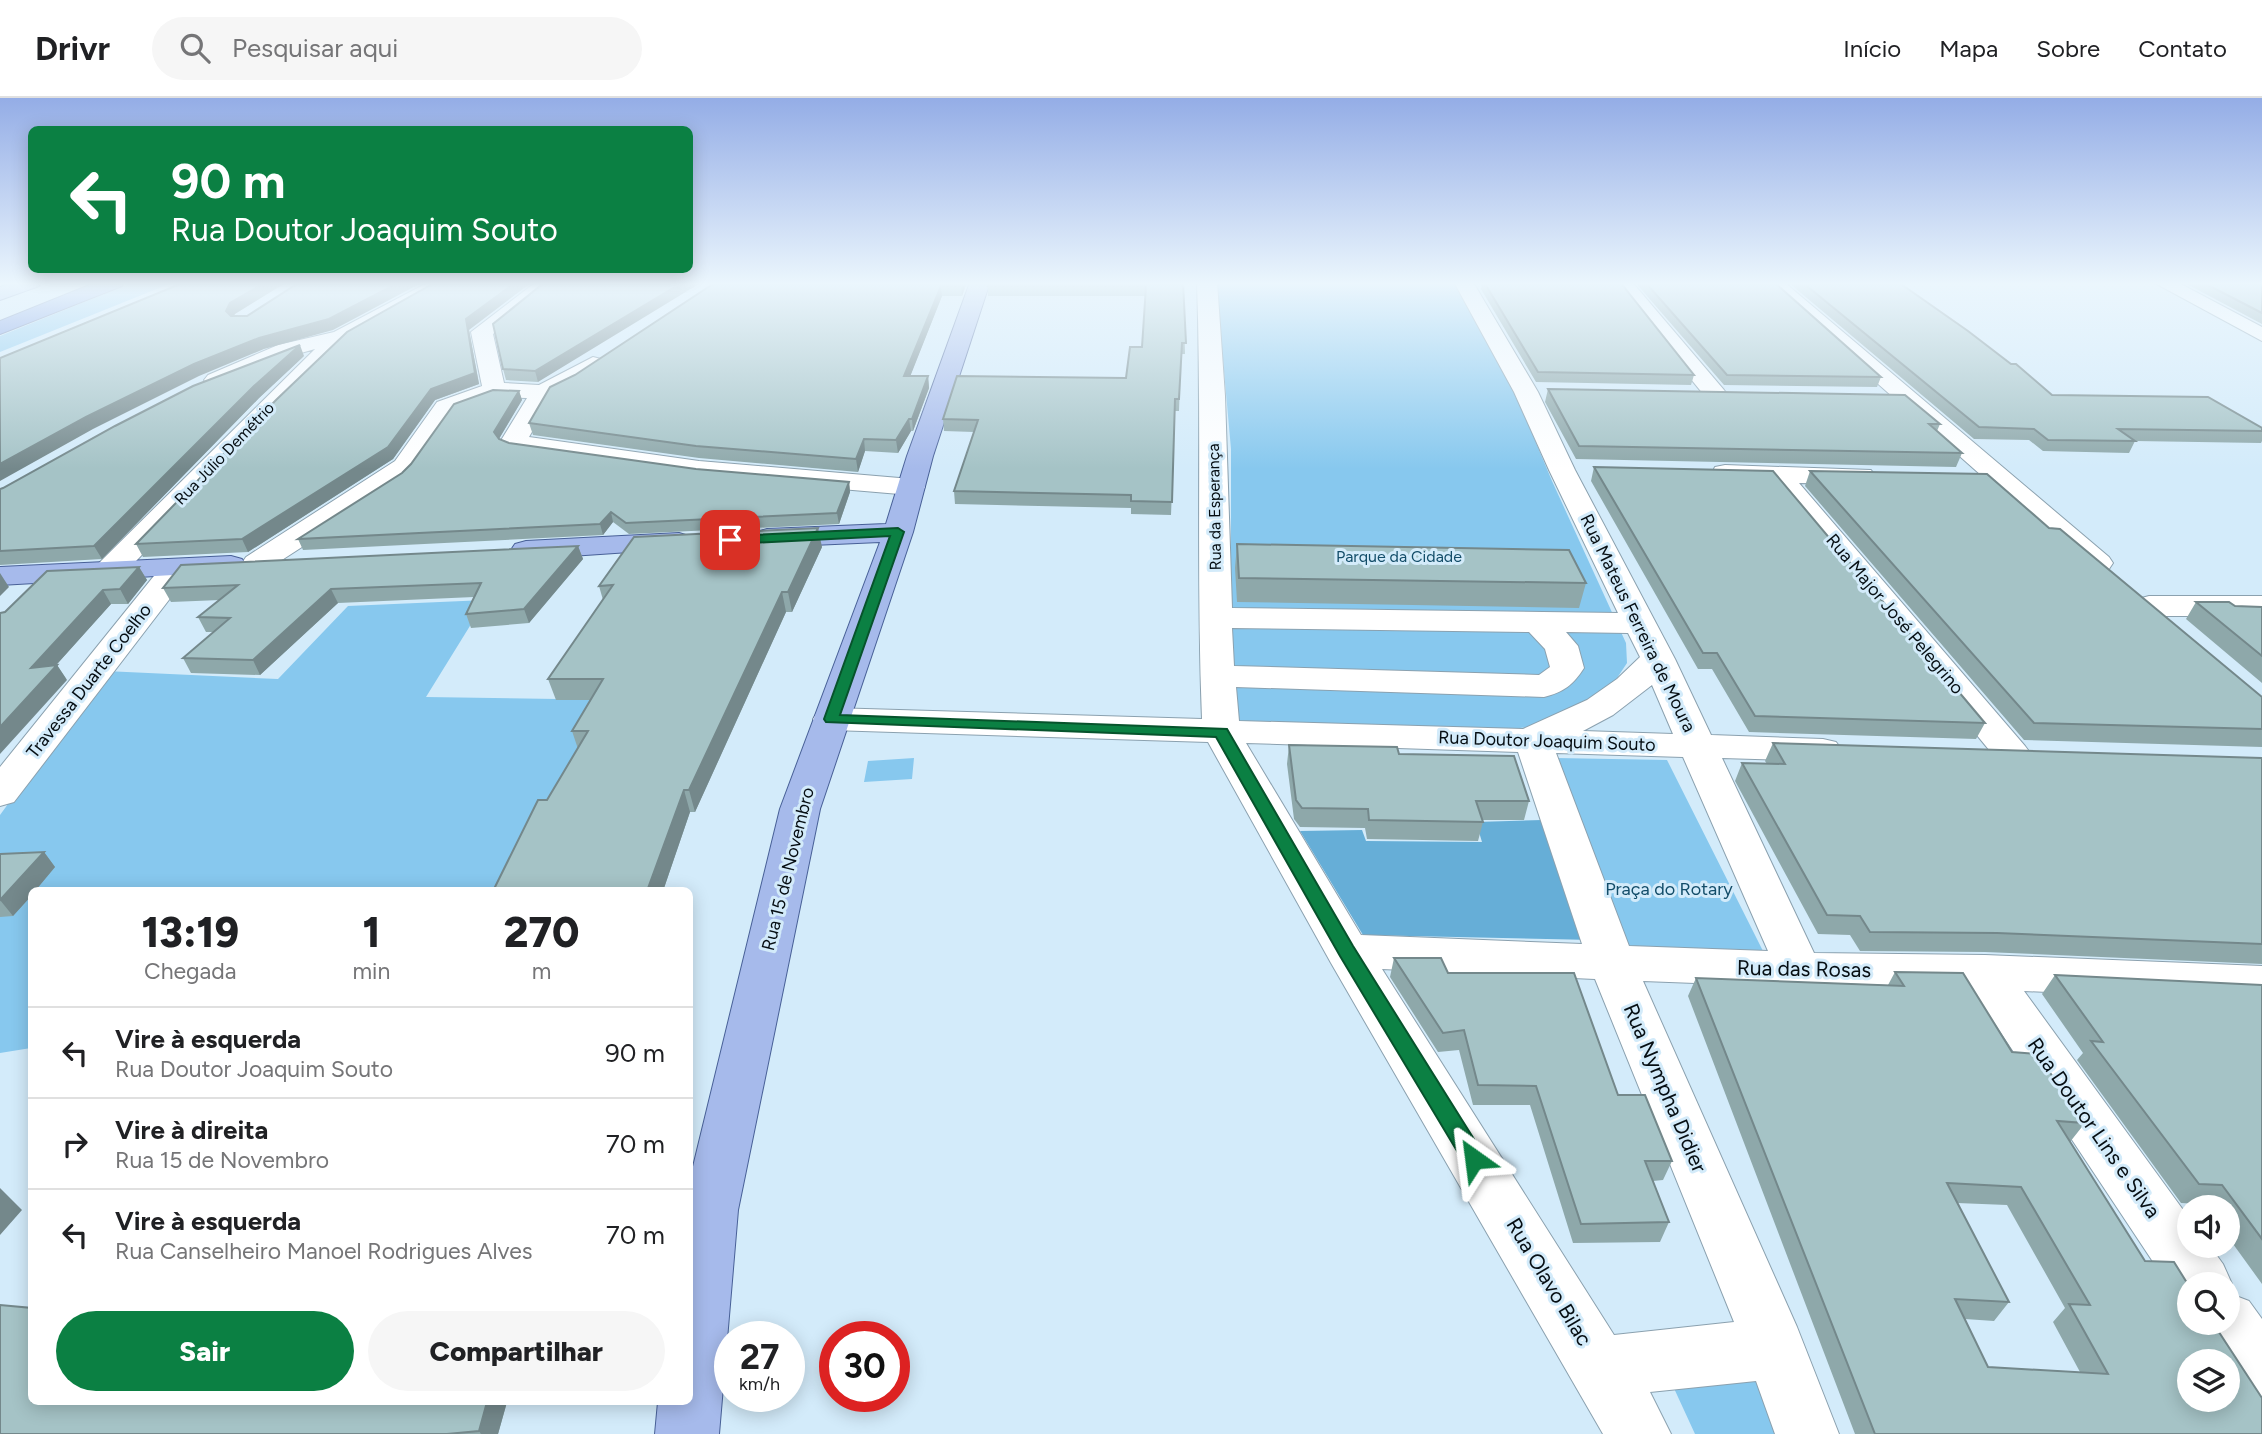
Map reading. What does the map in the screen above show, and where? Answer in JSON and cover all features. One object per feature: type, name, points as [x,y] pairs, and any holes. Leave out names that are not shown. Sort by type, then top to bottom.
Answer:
[{"type":"main road","name":"Rua 15 de Novembro","points":[[693,1376],[710,1210],[800,809],[898,532],[956,344]]},
{"type":"main road","points":[[744,539],[898,532]]},
{"type":"main road","points":[[494,552],[703,541]]},
{"type":"main road","points":[[0,576],[312,561]]},
{"type":"main road","name":"Rua 15 de Novembro","points":[[687,1434],[690,1405]]},
{"type":"street","points":[[193,391],[286,350],[309,344]]},
{"type":"street","name":"Rua Júlio Demétrio","points":[[108,572],[270,405],[333,344]]},
{"type":"street","points":[[485,344],[494,390]]},
{"type":"street","name":"Rua da Esperança","points":[[1210,344],[1221,732]]},
{"type":"street","name":"Rua Mateus Ferreira de Moura","points":[[1507,344],[1540,392],[1576,470],[1638,623],[1699,747],[1799,970]]},
{"type":"street","points":[[1673,344],[1716,395]]},
{"type":"street","points":[[1845,344],[2180,633]]},
{"type":"street","points":[[616,350],[544,392],[513,442],[699,469],[911,487]]},
{"type":"street","points":[[257,563],[404,467],[448,405],[494,390],[544,392]]},
{"type":"street","points":[[1689,394],[1744,395]]},
{"type":"street","points":[[1866,397],[1907,398]]},
{"type":"street","points":[[1697,472],[1888,476]]},
{"type":"street","name":"Rua Major José Pelegrino","points":[[1777,474],[2026,754],[1971,753]]},
{"type":"street","points":[[1958,478],[2000,479]]},
{"type":"street","name":"Travessa Duarte Coelho","points":[[0,793],[177,568]]},
{"type":"street","points":[[9,608],[44,575]]},
{"type":"street","points":[[2132,592],[2262,606]]},
{"type":"street","points":[[1216,618],[1638,623]]},
{"type":"street","points":[[1218,676],[1544,686],[1558,680],[1567,668],[1561,646],[1538,622]]},
{"type":"street","points":[[1532,739],[1575,724],[1609,704],[1636,683],[1658,659]]},
{"type":"street","name":"Rua Doutor Joaquim Souto","points":[[831,719],[1863,751]]},
{"type":"street","name":"Rua Olavo Bilac","points":[[1221,732],[1347,951],[1601,1367],[1639,1434]]},
{"type":"street","name":"Rua Nympha Didier","points":[[1532,739],[1612,963],[1774,1348],[1807,1434]]},
{"type":"street","name":"Rua das Rosas","points":[[1347,951],[1799,970],[1985,972],[2262,984]]},
{"type":"street","name":"Rua Doutor Lins e Silva","points":[[1985,972],[2194,1272]]},
{"type":"street","points":[[2237,1335],[2262,1371]]},
{"type":"street","points":[[1601,1367],[1774,1348]]},
{"type":"green space","points":[[0,344],[19,344],[0,352]]},
{"type":"green space","name":"Parque da Cidade","points":[[1222,344],[1489,344],[1511,383],[1552,481],[1626,643],[1627,663],[1613,684],[1569,722],[1512,729],[1231,721],[1231,449]]},
{"type":"green space","points":[[486,600],[426,697],[624,700],[521,887],[28,887],[28,1048],[0,1053],[0,815],[105,671],[278,679],[348,606]]},
{"type":"green space","points":[[914,758],[912,779],[864,782],[868,761]]},
{"type":"green space","name":"Praça do Rotary","points":[[1556,758],[1667,760],[1763,951],[1630,948]]},
{"type":"green space","points":[[1758,1379],[1776,1434],[1695,1434],[1672,1384]]},
{"type":"shaded area","points":[[1542,820],[1593,940],[1363,935],[1300,831],[1362,830],[1366,841],[1482,842],[1476,822]]},
{"type":"building","points":[[33,344],[243,344],[194,364],[86,417],[0,464],[0,358]]},
{"type":"building","points":[[334,344],[470,344],[475,373],[431,389],[388,447],[242,539],[136,544]]},
{"type":"building","points":[[498,344],[579,344],[535,371],[503,369]]},
{"type":"building","points":[[621,344],[917,344],[904,376],[928,376],[912,419],[909,419],[896,440],[864,439],[856,459],[696,446],[529,423],[550,387],[575,375]]},
{"type":"building","points":[[1142,344],[1182,344],[1179,399],[1175,399],[1172,502],[1131,501],[1131,495],[954,491],[978,420],[943,419],[957,376],[1126,378],[1130,347],[1142,347]]},
{"type":"building","points":[[1521,344],[1670,344],[1694,375],[1538,372]]},
{"type":"building","points":[[1700,344],[1844,344],[1881,377],[1727,375]]},
{"type":"building","points":[[1878,344],[1985,344],[2011,364],[2016,364],[2052,395],[2208,397],[2262,428],[2262,431],[2118,429],[2135,441],[2048,440],[2034,429],[1979,427]]},
{"type":"building","points":[[300,345],[254,386],[94,546],[0,551],[0,489],[193,386]]},
{"type":"building","points":[[1548,389],[1905,395],[1940,424],[1929,424],[1962,453],[1579,446]]},
{"type":"building","points":[[493,390],[519,391],[494,432],[499,439],[509,443],[696,469],[849,482],[837,513],[626,523],[611,512],[600,524],[298,539],[402,473],[454,404]]},
{"type":"building","points":[[1594,467],[1773,471],[1985,723],[1755,716],[1717,653],[1703,653]]},
{"type":"building","points":[[1810,471],[1987,474],[2049,528],[2060,529],[2262,697],[2262,729],[2034,723]]},
{"type":"building","points":[[818,528],[788,592],[782,592],[689,790],[684,790],[648,887],[495,887],[538,800],[547,800],[588,731],[572,731],[603,679],[548,679],[613,585],[599,586],[634,537]]},
{"type":"building","points":[[1237,544],[1569,550],[1586,583],[1239,578]]},
{"type":"building","points":[[578,546],[524,609],[466,614],[481,583],[331,589],[253,660],[183,658],[230,618],[198,617],[238,585],[163,588],[181,565]]},
{"type":"building","points":[[139,567],[120,589],[103,590],[31,668],[57,665],[0,727],[0,613],[5,612],[47,571]]},
{"type":"building","points":[[2196,602],[2229,602],[2235,606],[2262,607],[2262,656]]},
{"type":"building","points":[[1773,743],[2262,758],[2262,944],[1997,933],[1870,932],[1860,916],[1827,915],[1742,763],[1785,764]]},
{"type":"building","points":[[1289,745],[1397,747],[1399,754],[1514,756],[1529,801],[1476,801],[1483,822],[1369,820],[1368,809],[1302,808],[1296,800]]},
{"type":"building","points":[[44,852],[0,900],[0,854]]},
{"type":"building","points":[[1394,958],[1441,958],[1448,973],[1574,973],[1618,1095],[1645,1095],[1672,1161],[1645,1161],[1669,1222],[1581,1224],[1536,1086],[1478,1085],[1464,1030],[1443,1033]]},
{"type":"building","points":[[1895,972],[1963,973],[2012,1052],[2037,1054],[2085,1123],[2057,1121],[2145,1261],[2174,1262],[2180,1272],[2177,1272],[2177,1335],[2221,1335],[2230,1349],[2177,1349],[2177,1412],[2240,1412],[2240,1364],[2262,1398],[2262,1434],[1875,1434],[1696,978],[1904,986]],"holes":[[[1947,1183],[2021,1187],[2090,1305],[2069,1304],[2108,1374],[1988,1367],[1955,1299],[2009,1302]]]},
{"type":"building","points":[[2055,975],[2262,985],[2262,1239],[2240,1209],[2240,1195],[2229,1195],[2222,1185],[2199,1184],[2091,1041],[2103,1042]]},
{"type":"building","points":[[0,1305],[28,1308],[28,1405],[486,1405],[479,1431],[447,1434],[0,1434]]},
{"type":"route","points":[[730,540],[898,532],[831,719],[1221,732],[1347,951],[1474,1159]]}]
